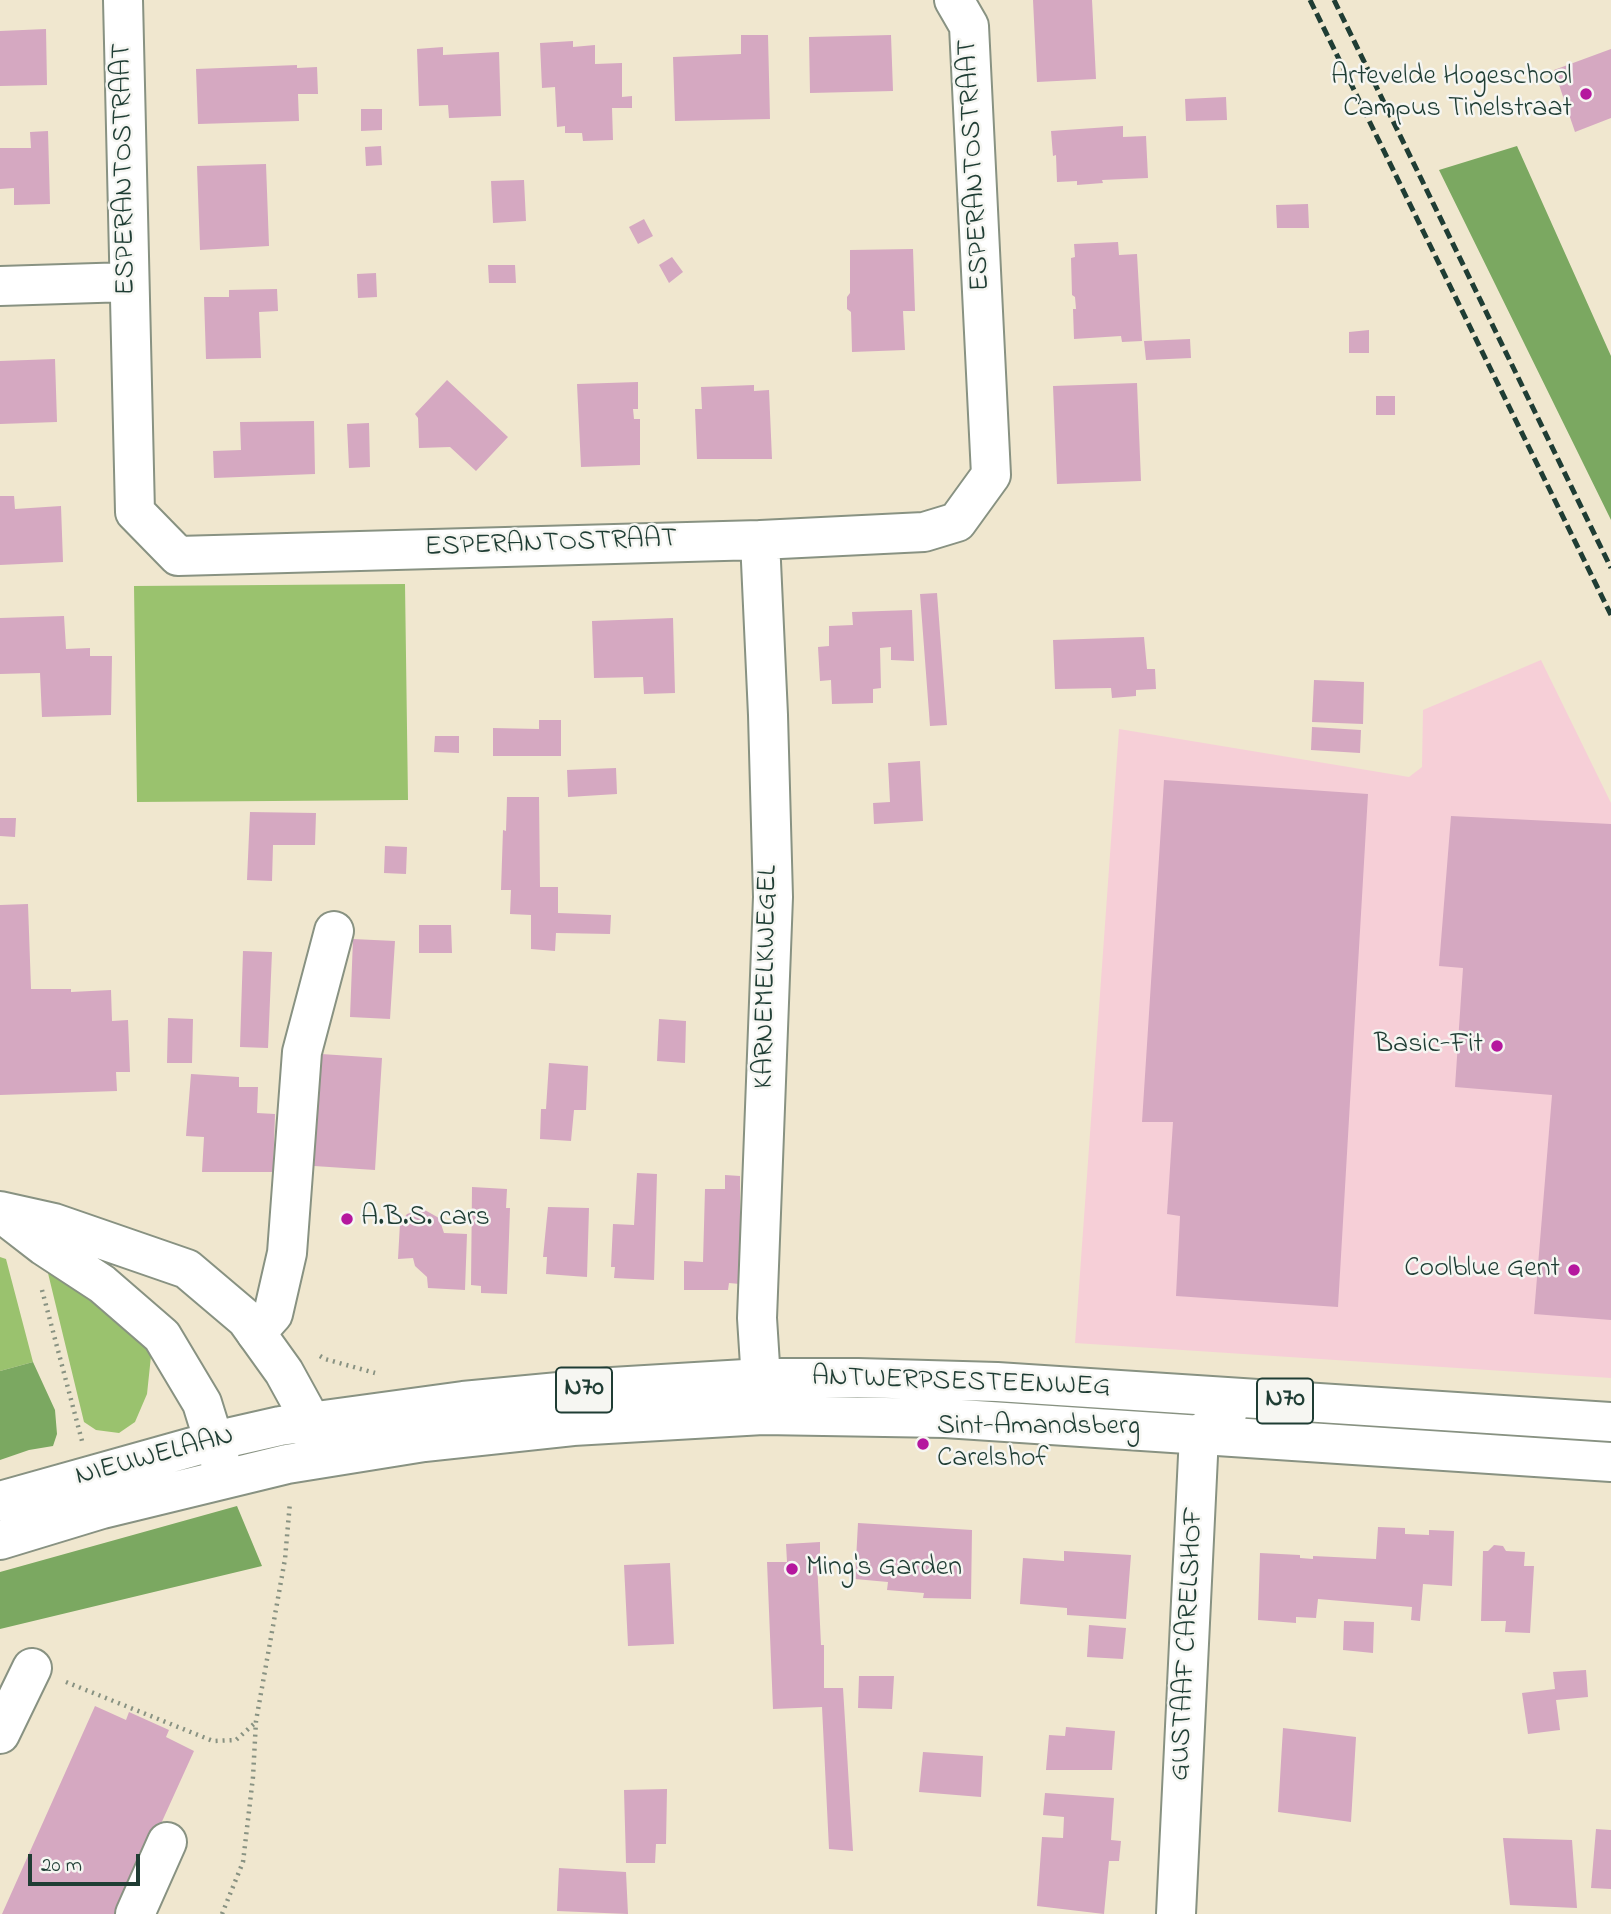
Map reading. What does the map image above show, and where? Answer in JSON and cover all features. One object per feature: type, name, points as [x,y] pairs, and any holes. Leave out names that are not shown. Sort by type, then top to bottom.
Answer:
[{"type":"main road","name":"ESPERANTOSTRAAT","points":[[123,0],[135,512],[178,556],[760,540],[924,532],[957,522],[992,475],[969,26],[954,0]]},
{"type":"main road","points":[[0,286],[128,282]]},
{"type":"main road","name":"KARNEMELKWEGEL","points":[[760,540],[773,897],[757,1318],[763,1415]]},
{"type":"main road","points":[[256,1333],[273,1314],[287,1253],[302,1052],[334,931]]},
{"type":"main road","points":[[0,1211],[54,1223],[187,1269],[246,1320],[285,1372],[305,1449]]},
{"type":"main road","points":[[0,1211],[44,1246],[102,1284],[162,1336],[202,1403],[225,1479]]},
{"type":"main road","name":"ANTWERPSESTEENWEG","points":[[225,1479],[305,1449],[463,1401],[612,1387],[762,1378],[998,1382],[1611,1422]]},
{"type":"main road","points":[[1199,1435],[1248,1398]]},
{"type":"main road","name":"ANTWERPSESTEENWEG","points":[[305,1449],[424,1441],[573,1426],[763,1415],[945,1418],[1611,1462]]},
{"type":"main road","name":"NIEUWELAAN","points":[[0,1501],[214,1441],[280,1426],[305,1449]]},
{"type":"main road","name":"GUSTAAF CARELSHOF","points":[[1176,1914],[1199,1435]]},
{"type":"main road","name":"NIEUWELAAN","points":[[0,1539],[102,1509],[225,1479]]},
{"type":"main road","points":[[0,1734],[32,1668]]},
{"type":"main road","points":[[135,1914],[167,1842]]},
{"type":"path","points":[[40,1286],[85,1447]]},
{"type":"path","points":[[222,1914],[243,1862],[252,1788],[256,1721],[285,1559],[290,1488],[305,1449]]},
{"type":"path","points":[[32,1668],[213,1741],[236,1740],[256,1721]]},
{"type":"shaded area","points":[[1541,660],[1611,803],[1611,1378],[1075,1343],[1119,729],[1409,777],[1422,767],[1423,710]]},
{"type":"green space","points":[[1517,146],[1611,356],[1611,520],[1439,170]]},
{"type":"green space","points":[[405,584],[408,800],[137,802],[134,586]]},
{"type":"green space","points":[[0,1257],[6,1259],[33,1362],[0,1371]]},
{"type":"green space","points":[[47,1269],[127,1321],[151,1356],[147,1394],[135,1422],[119,1433],[96,1430],[84,1422]]},
{"type":"green space","points":[[33,1362],[55,1410],[57,1434],[53,1446],[29,1450],[0,1460],[0,1371]]},
{"type":"green space","points":[[237,1506],[262,1566],[0,1629],[0,1572]]},
{"type":"building","points":[[1033,0],[1092,0],[1096,79],[1037,82]]},
{"type":"building","points":[[46,29],[47,85],[0,86],[0,31]]},
{"type":"building","points":[[741,35],[768,35],[770,119],[675,121],[673,57],[741,54]]},
{"type":"building","points":[[891,35],[893,91],[810,93],[809,37]]},
{"type":"building","points":[[573,41],[573,47],[595,45],[595,64],[622,63],[622,97],[632,96],[632,108],[612,108],[613,140],[583,141],[582,133],[565,133],[565,126],[557,127],[555,87],[542,88],[540,43]]},
{"type":"building","points":[[443,47],[443,55],[499,52],[501,116],[449,118],[448,105],[419,106],[417,49]]},
{"type":"building","name":"Artevelde Hogeschool Campus Tinelstraat","points":[[1611,49],[1611,118],[1575,132],[1554,70]]},
{"type":"building","points":[[297,65],[297,68],[317,67],[318,94],[298,94],[299,121],[198,124],[196,69]]},
{"type":"building","points":[[1226,97],[1227,120],[1186,121],[1185,99]]},
{"type":"building","points":[[361,109],[382,109],[382,130],[361,131]]},
{"type":"building","points":[[1123,126],[1123,137],[1146,136],[1148,178],[1102,180],[1103,183],[1077,185],[1077,181],[1057,182],[1056,155],[1053,156],[1051,131]]},
{"type":"building","points":[[48,131],[50,204],[14,205],[14,188],[0,189],[0,148],[31,148],[30,132]]},
{"type":"building","points":[[381,146],[382,165],[366,166],[365,147]]},
{"type":"building","points":[[266,164],[269,246],[200,250],[197,166]]},
{"type":"building","points":[[524,180],[526,221],[493,223],[491,181]]},
{"type":"building","points":[[1308,204],[1309,228],[1277,228],[1276,205]]},
{"type":"building","points":[[644,219],[653,236],[638,244],[629,227]]},
{"type":"building","points":[[1118,242],[1119,255],[1137,254],[1142,341],[1122,342],[1121,336],[1074,339],[1073,309],[1076,309],[1075,297],[1072,295],[1071,258],[1075,257],[1074,244]]},
{"type":"building","points":[[913,249],[915,311],[903,311],[905,350],[852,352],[851,312],[847,309],[847,297],[850,293],[850,250]]},
{"type":"building","points":[[672,257],[683,272],[669,283],[659,265]]},
{"type":"building","points":[[488,265],[515,265],[516,283],[489,283]]},
{"type":"building","points":[[376,273],[377,297],[358,298],[357,274]]},
{"type":"building","points":[[277,289],[278,311],[259,312],[261,358],[206,359],[204,297],[229,297],[229,290]]},
{"type":"building","points":[[1369,330],[1369,353],[1349,353],[1349,332]]},
{"type":"building","points":[[1190,339],[1191,358],[1146,360],[1144,341]]},
{"type":"building","points":[[55,359],[57,422],[0,424],[0,361]]},
{"type":"building","points":[[447,380],[508,437],[476,471],[450,447],[419,448],[418,418],[415,414]]},
{"type":"building","points":[[638,382],[638,409],[633,409],[634,419],[640,419],[640,465],[581,467],[577,384]]},
{"type":"building","points":[[1137,383],[1141,481],[1057,484],[1053,386]]},
{"type":"building","points":[[754,385],[754,391],[769,390],[772,459],[697,459],[695,409],[702,409],[701,387]]},
{"type":"building","points":[[1376,396],[1395,396],[1395,415],[1376,415]]},
{"type":"building","points":[[314,421],[315,474],[214,478],[213,451],[241,450],[240,422]]},
{"type":"building","points":[[369,423],[370,467],[349,468],[347,424]]},
{"type":"building","points":[[0,496],[14,496],[15,509],[61,506],[63,562],[0,565]]},
{"type":"building","points":[[937,593],[947,725],[930,726],[920,594]]},
{"type":"building","points":[[912,610],[914,661],[891,660],[891,647],[880,648],[881,688],[873,689],[873,703],[832,704],[831,680],[820,681],[818,647],[829,646],[829,626],[853,625],[852,612]]},
{"type":"building","points":[[64,616],[66,649],[90,648],[90,656],[112,656],[111,715],[42,717],[40,673],[0,674],[0,618]]},
{"type":"building","points":[[673,618],[675,693],[644,694],[643,677],[594,678],[592,621]]},
{"type":"building","points":[[1144,637],[1147,669],[1155,669],[1156,689],[1136,690],[1136,696],[1112,698],[1111,688],[1055,689],[1053,640]]},
{"type":"building","points":[[1314,680],[1364,682],[1363,724],[1312,722]]},
{"type":"building","points":[[539,720],[561,720],[561,756],[493,756],[493,728],[539,729]]},
{"type":"building","points":[[1312,727],[1361,730],[1360,753],[1311,750]]},
{"type":"building","points":[[435,736],[459,736],[459,753],[434,752]]},
{"type":"building","points":[[920,761],[923,821],[874,824],[873,803],[890,802],[888,763]]},
{"type":"building","points":[[616,768],[617,794],[568,797],[567,770]]},
{"type":"building","points":[[1164,780],[1368,794],[1338,1307],[1176,1296],[1180,1216],[1167,1214],[1173,1122],[1142,1122]]},
{"type":"building","points":[[507,797],[539,797],[540,887],[558,887],[558,913],[611,915],[610,934],[556,933],[555,951],[531,949],[531,915],[510,914],[511,890],[501,890]]},
{"type":"building","points":[[250,812],[316,813],[315,845],[273,845],[272,881],[247,880]]},
{"type":"building","points":[[1451,816],[1611,824],[1611,1320],[1534,1314],[1552,1095],[1455,1087],[1463,968],[1439,966]]},
{"type":"building","points":[[0,818],[16,818],[15,837],[0,836]]},
{"type":"building","points":[[385,846],[407,847],[406,874],[384,873]]},
{"type":"building","points":[[28,904],[31,989],[71,989],[71,992],[111,990],[112,1021],[128,1020],[130,1072],[116,1072],[117,1091],[0,1095],[0,905]]},
{"type":"building","points":[[419,925],[451,925],[452,953],[419,953]]},
{"type":"building","points":[[353,939],[395,941],[390,1019],[350,1017]]},
{"type":"building","points":[[243,951],[272,952],[268,1048],[240,1047]]},
{"type":"building","points":[[168,1018],[193,1019],[192,1063],[167,1063]]},
{"type":"building","points":[[659,1019],[686,1021],[685,1063],[657,1061]]},
{"type":"building","points":[[321,1054],[382,1058],[375,1170],[314,1166]]},
{"type":"building","points":[[549,1063],[588,1066],[586,1110],[574,1110],[571,1141],[540,1139],[541,1109],[546,1109]]},
{"type":"building","points":[[191,1074],[239,1077],[239,1087],[258,1087],[257,1113],[275,1114],[273,1172],[202,1172],[204,1137],[186,1136]]},
{"type":"building","points":[[637,1173],[657,1174],[654,1280],[614,1278],[615,1267],[611,1267],[613,1224],[634,1225]]},
{"type":"building","points":[[725,1175],[740,1176],[740,1284],[729,1283],[728,1290],[684,1290],[684,1261],[703,1262],[705,1189],[725,1189]]},
{"type":"building","points":[[472,1187],[507,1189],[506,1208],[510,1208],[507,1294],[481,1293],[481,1286],[471,1285]]},
{"type":"building","points":[[548,1207],[589,1208],[587,1277],[546,1274],[547,1257],[543,1257]]},
{"type":"building","points":[[423,1209],[439,1218],[444,1233],[467,1234],[465,1290],[428,1288],[427,1277],[415,1266],[413,1258],[398,1259],[400,1223],[407,1214]]},
{"type":"building","points":[[858,1523],[972,1530],[971,1599],[923,1598],[924,1593],[887,1590],[888,1582],[855,1579]]},
{"type":"building","points":[[1378,1527],[1405,1528],[1405,1534],[1429,1535],[1429,1530],[1454,1531],[1452,1586],[1423,1584],[1420,1621],[1411,1620],[1412,1607],[1318,1599],[1316,1618],[1296,1617],[1296,1623],[1258,1620],[1260,1553],[1300,1555],[1300,1558],[1313,1559],[1313,1556],[1376,1559]]},
{"type":"building","points":[[820,1542],[820,1561],[817,1561],[821,1645],[824,1645],[824,1688],[843,1688],[853,1851],[829,1849],[822,1707],[773,1709],[767,1562],[787,1562],[786,1544]]},
{"type":"building","points":[[1494,1545],[1503,1546],[1506,1551],[1525,1552],[1524,1566],[1534,1566],[1530,1633],[1505,1632],[1506,1621],[1481,1621],[1483,1551],[1488,1551]]},
{"type":"building","points":[[1064,1551],[1131,1555],[1126,1619],[1067,1615],[1067,1608],[1020,1604],[1023,1558],[1064,1561]]},
{"type":"building","points":[[670,1563],[674,1644],[628,1646],[624,1565]]},
{"type":"building","points":[[1344,1621],[1374,1622],[1373,1653],[1343,1650]]},
{"type":"building","points":[[1089,1625],[1126,1628],[1123,1659],[1087,1657]]},
{"type":"building","points":[[1586,1670],[1588,1697],[1556,1700],[1560,1730],[1528,1734],[1522,1693],[1555,1689],[1553,1672]]},
{"type":"building","points":[[859,1676],[894,1676],[892,1709],[858,1708]]},
{"type":"building","points":[[95,1706],[126,1720],[129,1712],[169,1730],[166,1737],[194,1751],[120,1914],[2,1914]]},
{"type":"building","points":[[1066,1727],[1115,1731],[1112,1770],[1046,1770],[1049,1735],[1065,1736]]},
{"type":"building","points":[[1283,1728],[1356,1737],[1351,1822],[1278,1812]]},
{"type":"building","points":[[923,1752],[983,1756],[981,1797],[919,1792]]},
{"type":"building","points":[[667,1789],[666,1844],[656,1844],[655,1863],[626,1863],[624,1790]]},
{"type":"building","points":[[1045,1793],[1114,1798],[1111,1840],[1121,1841],[1119,1861],[1109,1861],[1104,1914],[1037,1906],[1042,1837],[1063,1838],[1064,1817],[1043,1815]]},
{"type":"building","points":[[1596,1829],[1611,1830],[1611,1889],[1591,1888]]},
{"type":"building","points":[[1503,1838],[1572,1840],[1577,1908],[1510,1905]]},
{"type":"building","points":[[559,1868],[626,1872],[628,1914],[557,1911]]},
{"type":"railway","points":[[1310,0],[1611,615]]},
{"type":"railway","points":[[1334,0],[1611,568]]},
{"type":"place","name":"Artevelde Hogeschool Campus Tinelstraat","points":[[1586,94]]},
{"type":"place","name":"Basic-Fit","points":[[1497,1046]]},
{"type":"place","name":"A.B.S. cars","points":[[347,1219]]},
{"type":"place","name":"Coolblue Gent","points":[[1574,1270]]},
{"type":"place","name":"Sint-Amandsberg Carelshof","points":[[923,1444]]},
{"type":"place","name":"Ming's Garden","points":[[792,1569]]}]
